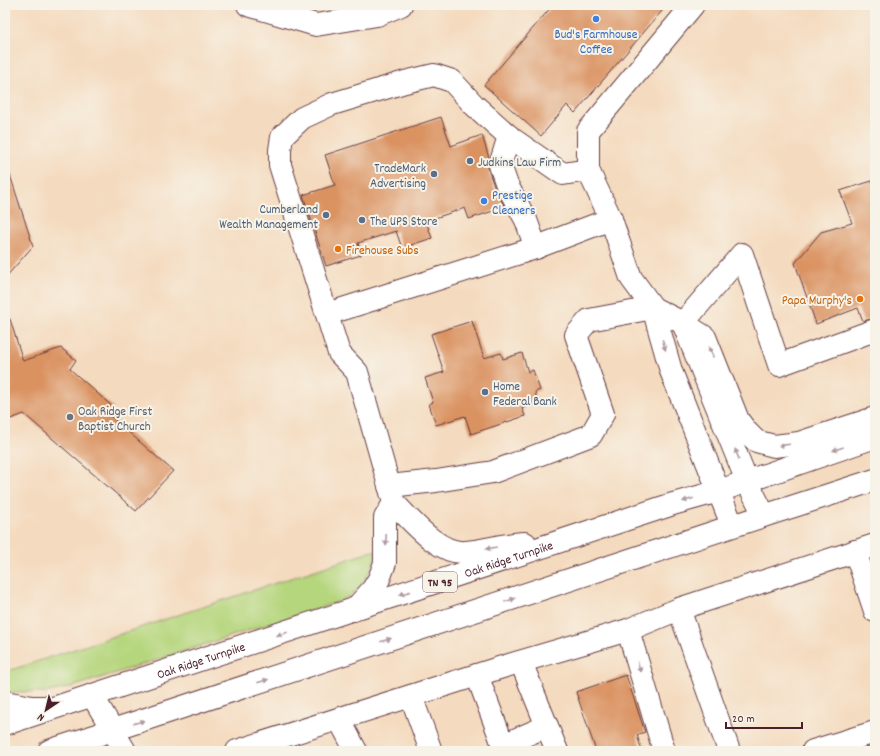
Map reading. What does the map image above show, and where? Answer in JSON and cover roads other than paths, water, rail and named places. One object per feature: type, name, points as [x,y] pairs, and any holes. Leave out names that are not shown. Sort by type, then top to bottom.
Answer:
[{"type":"main road","points":[[248,5],[316,25],[377,15],[401,5]]},
{"type":"main road","points":[[693,5],[588,131],[588,170],[611,219],[631,278],[653,308],[671,371],[732,526]]},
{"type":"main road","points":[[558,542],[514,544],[465,552],[449,551],[436,543],[392,494],[357,372],[339,353],[280,165],[280,150],[282,136],[302,118],[332,104],[434,75],[452,81],[474,105],[509,136],[563,174],[588,170]]},
{"type":"main road","points":[[509,136],[500,165],[507,185],[526,220],[536,248]]},
{"type":"main road","points":[[327,314],[536,248],[611,219]]},
{"type":"main road","points":[[683,323],[742,254],[779,365],[875,330]]},
{"type":"main road","points":[[392,494],[436,481],[493,472],[591,435],[602,414],[576,335],[589,320],[653,308],[683,323],[704,337],[738,420],[756,441],[774,446],[799,443],[875,418]]},
{"type":"main road","points":[[683,323],[748,481],[764,515]]},
{"type":"main road","name":"Oak Ridge Turnpike","points":[[5,724],[673,504],[719,491],[875,437]]},
{"type":"main road","points":[[49,751],[764,515],[875,480]]},
{"type":"main road","points":[[354,610],[379,580],[385,563],[386,518],[392,494]]},
{"type":"main road","points":[[237,751],[265,747],[339,719],[628,630],[679,609],[865,548],[875,611]]},
{"type":"main road","points":[[679,609],[729,751]]},
{"type":"main road","points":[[628,630],[664,751]]},
{"type":"main road","points":[[521,662],[557,751]]},
{"type":"main road","points":[[478,675],[502,745],[547,726]]},
{"type":"main road","points":[[92,695],[125,751]]},
{"type":"main road","points":[[411,696],[431,751]]},
{"type":"main road","points":[[5,702],[32,707],[57,707]]},
{"type":"main road","points":[[339,719],[356,751]]},
{"type":"main road","points":[[813,751],[875,732]]},
{"type":"place","name":"Bud's Farmhouse Coffee","points":[[596,19]]},
{"type":"place","name":"Judkins Law Firm","points":[[470,161]]},
{"type":"place","name":"TradeMark Advertising","points":[[434,174]]},
{"type":"place","name":"Prestige Cleaners","points":[[484,201]]},
{"type":"place","name":"Cumberland Wealth Management","points":[[326,215]]},
{"type":"place","name":"The UPS Store","points":[[362,220]]},
{"type":"place","name":"Firehouse Subs","points":[[338,249]]},
{"type":"place","name":"Papa Murphy's","points":[[860,299]]},
{"type":"place","name":"Home Federal Bank","points":[[485,392]]},
{"type":"place","name":"Oak Ridge First Baptist Church","points":[[70,417]]}]
